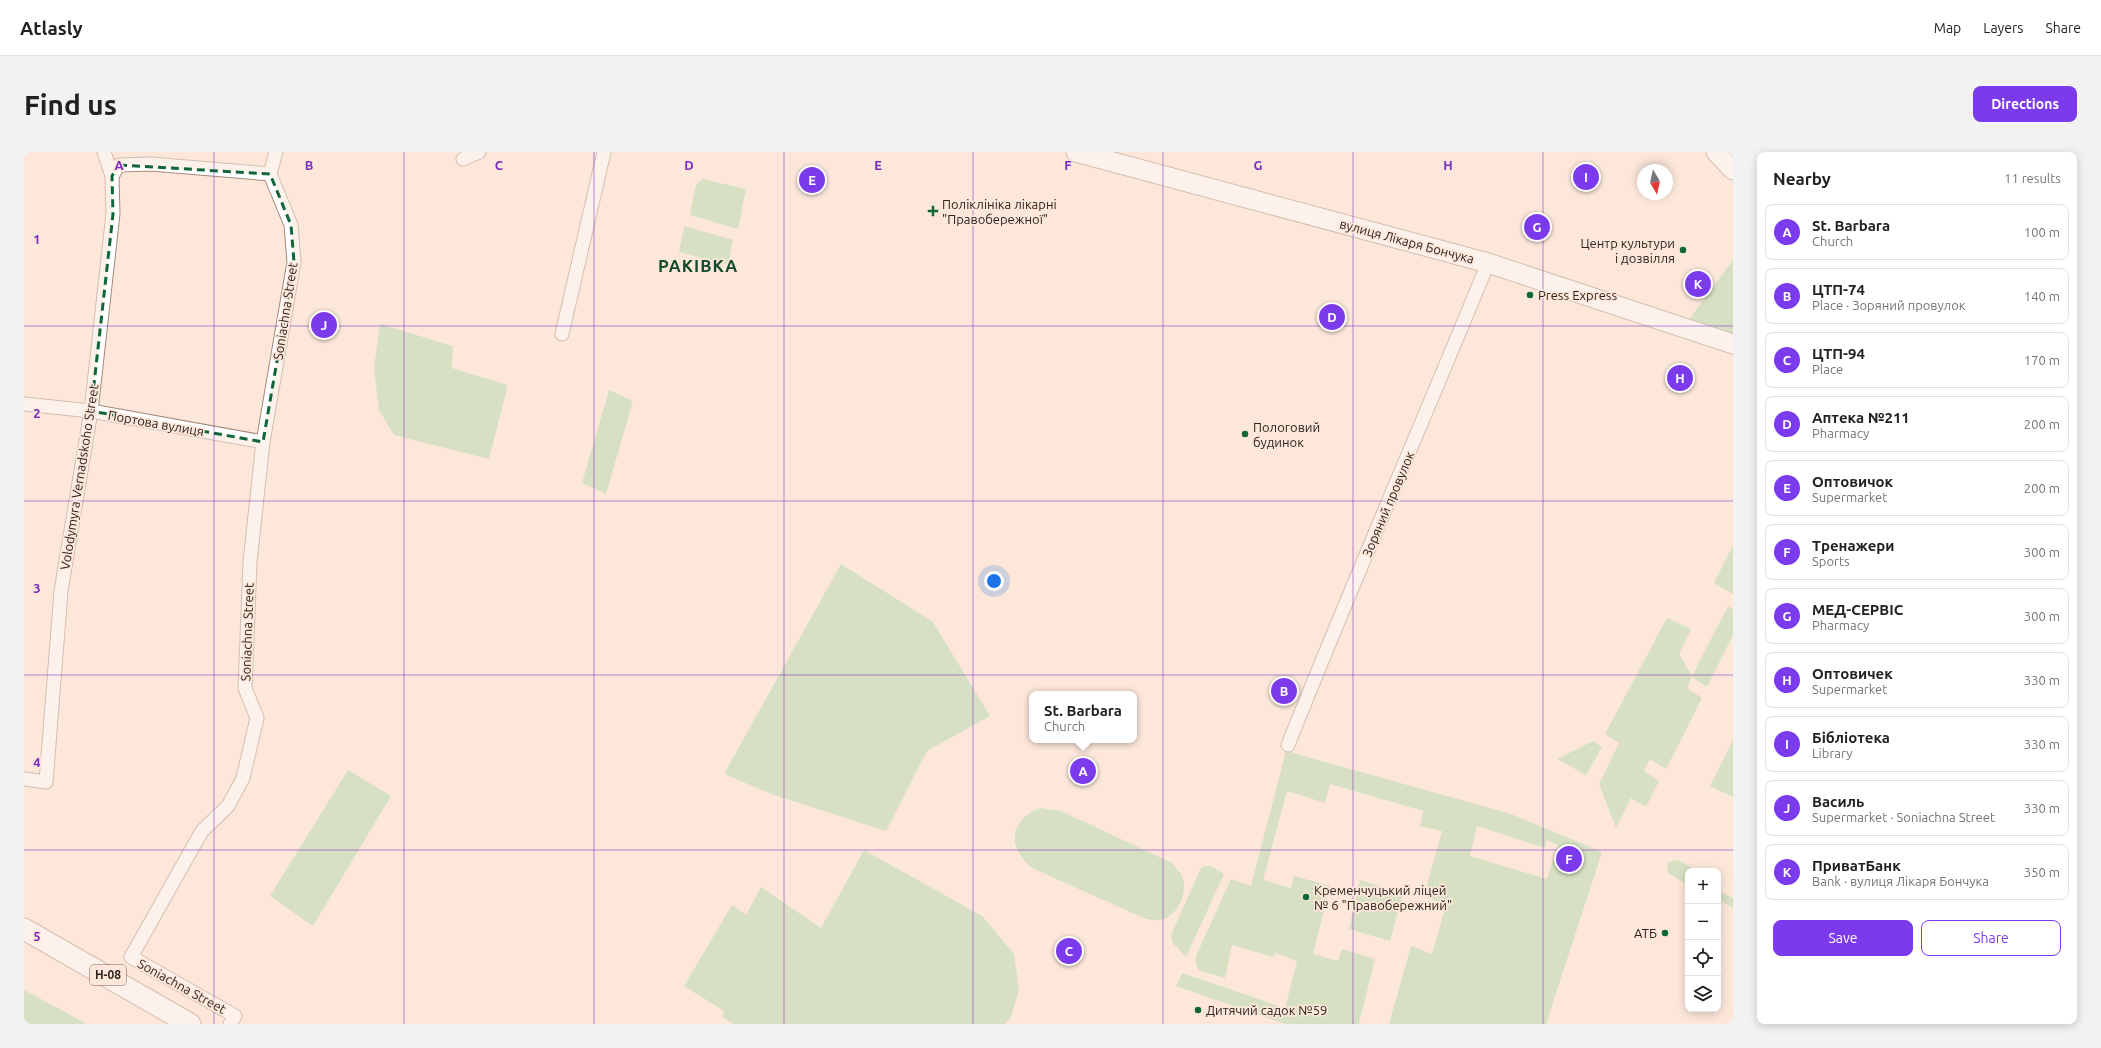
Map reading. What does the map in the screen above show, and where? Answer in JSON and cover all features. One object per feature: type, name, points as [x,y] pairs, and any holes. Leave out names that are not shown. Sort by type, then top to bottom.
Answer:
[{"type":"main road","name":"Н-08","points":[[24,929],[190,1024]]},
{"type":"street","name":"Volodymyra Vernadskoho Street","points":[[24,779],[46,782],[61,591],[91,411],[113,214],[112,176],[104,152]]},
{"type":"street","points":[[112,176],[119,165],[151,164],[270,174],[276,152]]},
{"type":"street","points":[[463,159],[479,152]]},
{"type":"street","points":[[562,334],[604,152]]},
{"type":"street","name":"вулиця Лікаря Бончука","points":[[1076,152],[1488,264],[1733,344]]},
{"type":"street","points":[[1716,152],[1733,170]]},
{"type":"street","name":"Soniachna Street","points":[[230,1024],[235,1016],[131,957],[202,831],[228,806],[243,778],[257,718],[245,688],[246,629],[250,562],[263,442],[294,262],[291,225],[270,174]]},
{"type":"street","name":"Зоряний провулок","points":[[1288,745],[1334,630],[1408,458],[1488,264]]},
{"type":"street","name":"Портова вулиця","points":[[24,404],[91,411],[263,442]]},
{"type":"highlighted area","points":[[119,165],[270,174],[291,225],[294,262],[263,442],[91,411],[113,214],[112,176]]},
{"type":"green space","points":[[702,179],[746,189],[738,229],[690,215],[696,185]]},
{"type":"green space","points":[[684,226],[733,240],[728,265],[679,252]]},
{"type":"green space","points":[[1733,260],[1733,338],[1687,322]]},
{"type":"green space","points":[[380,324],[453,346],[452,368],[508,385],[489,459],[394,435],[379,410],[374,368]]},
{"type":"green space","points":[[609,390],[633,401],[606,494],[582,483]]},
{"type":"green space","points":[[1733,545],[1733,594],[1714,583]]},
{"type":"green space","points":[[841,564],[933,622],[990,716],[927,751],[886,831],[774,795],[724,774]]},
{"type":"green space","points":[[1728,606],[1733,609],[1733,635],[1707,687],[1692,677],[1687,688],[1702,698],[1666,769],[1650,759],[1644,771],[1659,781],[1646,807],[1631,798],[1616,828],[1599,784],[1619,743],[1605,734],[1667,618],[1691,629],[1679,654],[1692,676]]},
{"type":"green space","points":[[1733,740],[1733,797],[1710,786]]},
{"type":"green space","points":[[1593,741],[1602,747],[1586,775],[1557,759]]},
{"type":"green space","points":[[1286,751],[1511,814],[1602,852],[1546,1024],[1389,1024],[1411,946],[1432,954],[1446,905],[1424,896],[1442,831],[1420,826],[1423,811],[1330,784],[1325,803],[1287,791],[1263,880],[1291,888],[1294,876],[1330,886],[1313,954],[1338,961],[1342,949],[1375,959],[1359,1024],[1285,1024],[1176,986],[1182,973],[1285,1008],[1297,961],[1275,953],[1274,957],[1232,945],[1225,978],[1200,971],[1196,965],[1196,956],[1231,879],[1251,886]],"holes":[[[1477,826],[1545,848],[1547,840],[1558,845],[1547,879],[1470,856]]]},
{"type":"green space","points":[[348,770],[391,796],[313,926],[270,896]]},
{"type":"green space","points":[[1040,808],[1061,811],[1172,863],[1181,874],[1184,883],[1183,897],[1176,910],[1165,918],[1157,920],[1146,919],[1034,869],[1019,853],[1015,836],[1017,828],[1022,820],[1029,813]]},
{"type":"green space","points":[[864,850],[982,916],[1014,954],[1019,990],[1011,1017],[1005,1024],[733,1024],[722,1017],[724,1011],[684,986],[732,905],[746,915],[761,887],[821,928]]},
{"type":"green space","points":[[1673,860],[1680,861],[1693,868],[1685,868],[1685,883],[1668,873],[1667,864]]},
{"type":"green space","points":[[1211,866],[1224,874],[1186,957],[1172,942],[1171,935],[1201,868]]},
{"type":"green space","points":[[1360,880],[1403,893],[1390,941],[1349,929]]},
{"type":"green space","points":[[1721,892],[1733,898],[1733,908],[1721,902]]},
{"type":"green space","points":[[24,990],[87,1024],[24,1024]]},
{"type":"place","name":"Бібліотека","points":[[1586,177]]},
{"type":"place","name":"Оптовичок","points":[[812,180]]},
{"type":"place","name":"Поліклініка лікарні \"Правобережної\"","points":[[933,211]]},
{"type":"place","name":"МЕД-СЕРВІС","points":[[1537,227]]},
{"type":"place","name":"Центр культури і дозвілля","points":[[1683,250]]},
{"type":"place","name":"ПриватБанк","points":[[1698,284]]},
{"type":"place","name":"Press Express","points":[[1530,295]]},
{"type":"place","name":"Аптека №211","points":[[1332,317]]},
{"type":"place","name":"Василь","points":[[324,325]]},
{"type":"place","name":"Оптовичек","points":[[1680,378]]},
{"type":"place","name":"Пологовий будинок","points":[[1245,434]]},
{"type":"place","name":"ЦТП-74","points":[[1284,691]]},
{"type":"place","name":"St. Barbara","points":[[1083,771]]},
{"type":"place","name":"Тренажери","points":[[1569,859]]},
{"type":"place","name":"Кременчуцький ліцей № 6 \"Правобережний\"","points":[[1306,897]]},
{"type":"place","name":"АТБ","points":[[1665,933]]},
{"type":"place","name":"ЦТП-94","points":[[1069,951]]},
{"type":"place","name":"Дитячий садок №59","points":[[1198,1010]]},
{"type":"district","name":"РАКІВКА","points":[[698,266]]}]
